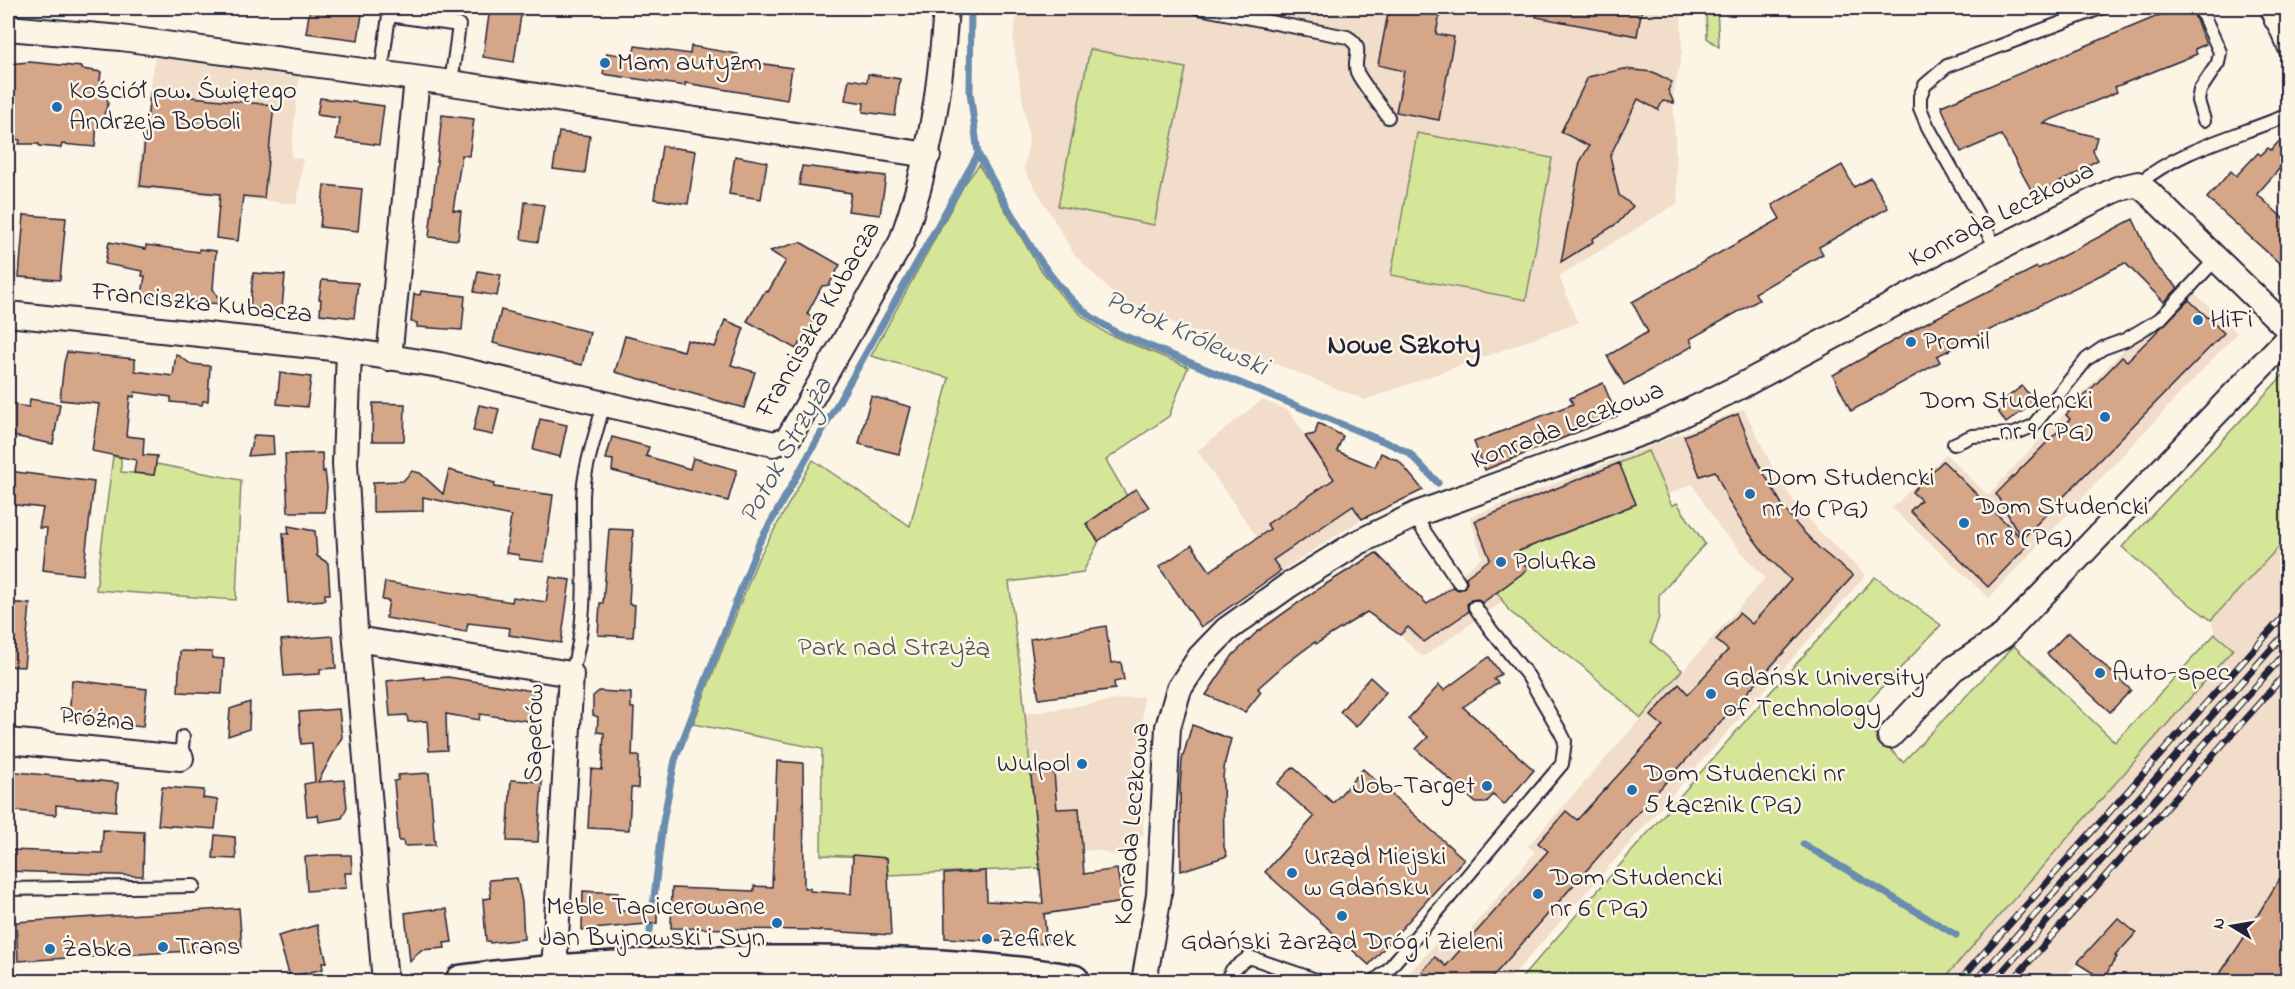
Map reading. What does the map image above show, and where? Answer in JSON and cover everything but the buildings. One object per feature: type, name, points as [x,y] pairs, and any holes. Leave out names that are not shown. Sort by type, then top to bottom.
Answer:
[{"type":"main road","points":[[474,981],[579,969],[747,963],[934,974],[1015,973],[1073,981]]},
{"type":"street","name":"Franciszka Kubacza","points":[[8,314],[323,347],[440,365],[774,444],[788,439],[901,243],[928,155],[941,75],[946,8]]},
{"type":"street","points":[[8,28],[121,38],[451,83],[928,155]]},
{"type":"street","points":[[389,358],[417,79]]},
{"type":"street","points":[[2138,184],[2288,329]]},
{"type":"street","name":"Konrada Leczkowa","points":[[1144,981],[1159,895],[1168,727],[1179,689],[1200,657],[1226,630],[1289,585],[1357,543],[1417,514],[1652,429],[1748,383],[1998,249],[2117,189],[2138,184]]},
{"type":"street","points":[[1890,736],[1953,669],[2003,636],[2288,338]]},
{"type":"street","points":[[349,351],[345,462],[356,639],[385,981]]},
{"type":"street","name":"Saperów","points":[[356,639],[571,674],[554,971]]},
{"type":"street","name":"Próżna","points":[[8,741],[182,748]]},
{"type":"lane","points":[[1199,8],[1347,37],[1354,41],[1358,47],[1357,72],[1388,117]]},
{"type":"lane","points":[[1998,249],[1924,117],[1920,108],[1920,96],[1925,85],[1947,66],[2101,8]]},
{"type":"lane","points":[[2200,8],[2220,52],[2218,63],[2200,90],[2198,101],[2204,120]]},
{"type":"lane","points":[[2266,8],[2288,57]]},
{"type":"lane","points":[[381,74],[389,15],[459,25],[451,83]]},
{"type":"lane","points":[[2271,22],[2288,15]]},
{"type":"lane","name":"Konrada Leczkowa","points":[[2138,184],[2152,172],[2212,144],[2288,115]]},
{"type":"lane","points":[[1954,444],[1972,436],[2014,434],[2033,426],[2087,359],[2103,348],[2125,340],[2160,319],[2216,259]]},
{"type":"lane","points":[[571,674],[578,653],[584,576],[584,485],[604,402]]},
{"type":"lane","points":[[1417,514],[1422,528],[1459,582]]},
{"type":"lane","points":[[1373,981],[1387,971],[1562,764],[1565,741],[1560,731],[1528,676],[1475,607]]},
{"type":"lane","points":[[8,889],[194,886]]},
{"type":"lane","points":[[1225,981],[1232,970],[1249,957],[1322,981]]},
{"type":"shaded area","points":[[1018,8],[1681,8],[1682,52],[1673,98],[1678,203],[1559,276],[1576,319],[1580,322],[1365,400],[1120,301],[1074,254],[1024,169],[1029,139],[1013,41]]},
{"type":"shaded area","points":[[155,56],[299,77],[291,157],[303,159],[297,204],[136,188]]},
{"type":"shaded area","points":[[2185,284],[2237,333],[1989,598],[1892,508],[1946,454],[1988,495]]},
{"type":"shaded area","points":[[1262,400],[1288,410],[1362,519],[1281,571],[1197,451]]},
{"type":"shaded area","name":"Gdańsk University of Technology","points":[[1744,409],[1772,466],[1793,500],[1821,533],[1866,575],[1508,981],[1402,981],[1438,941],[1452,952],[1535,852],[1528,846],[1765,578],[1720,528],[1692,484],[1529,554],[1538,577],[1423,657],[1400,635],[1427,604],[1482,557],[1470,517]]},
{"type":"shaded area","points":[[2287,538],[2288,727],[2284,731],[2288,733],[2287,981],[2107,981],[2077,964],[2061,981],[1942,982],[2233,649],[2215,634],[2211,620]]},
{"type":"shaded area","name":"Wulpol","points":[[1143,696],[1142,750],[1133,750],[1135,785],[1144,788],[1143,836],[1136,840],[1135,857],[1113,855],[1098,850],[1038,853],[1025,714]]},
{"type":"green space","points":[[1706,8],[1717,8],[1719,47],[1707,38]]},
{"type":"green space","points":[[1090,49],[1186,68],[1154,225],[1058,206]]},
{"type":"green space","points":[[1417,133],[1552,158],[1526,300],[1391,275]]},
{"type":"green space","name":"Park nad Strzyżą","points":[[979,165],[1038,266],[1060,294],[1081,315],[1106,333],[1188,367],[1169,416],[1106,460],[1127,496],[1086,524],[1099,541],[1083,572],[1009,582],[1022,684],[1040,868],[888,875],[887,858],[821,855],[822,749],[693,724],[758,559],[813,460],[910,526],[949,378],[871,356],[964,185]]},
{"type":"green space","points":[[2287,371],[2287,538],[2211,620],[2173,592],[2122,547]]},
{"type":"green space","points":[[1648,451],[1672,506],[1677,503],[1705,544],[1659,595],[1659,617],[1651,642],[1682,670],[1641,718],[1581,665],[1509,611],[1497,592],[1527,570],[1519,551],[1636,504],[1619,463]]},
{"type":"green space","points":[[113,456],[121,458],[121,472],[154,475],[156,464],[241,480],[236,600],[96,590]]},
{"type":"green space","points":[[1875,577],[1941,625],[1856,715],[1903,762],[2014,646],[2115,742],[2215,634],[2233,649],[1942,981],[1518,982],[1775,687]]},
{"type":"waterway","name":"Potok Strzyża","points":[[650,931],[663,822],[675,760],[758,545],[978,154],[970,92],[971,8]]},
{"type":"waterway","name":"Potok Królewski","points":[[978,154],[1038,258],[1068,295],[1091,317],[1115,332],[1395,446],[1409,453],[1438,483]]},
{"type":"waterway","name":"Potok Królewski","points":[[1803,844],[1956,935]]},
{"type":"railway","points":[[1958,982],[2288,611]]},
{"type":"railway","points":[[1975,982],[2288,630]]},
{"type":"railway","points":[[1993,982],[2288,650]]},
{"type":"railway","points":[[2011,982],[2288,671]]},
{"type":"place","name":"Mam autyzm","points":[[605,63]]},
{"type":"place","name":"Kościół pw. Świętego Andrzeja Boboli","points":[[57,107]]},
{"type":"place","name":"HiFi","points":[[2198,320]]},
{"type":"place","name":"Promil","points":[[1911,342]]},
{"type":"place","name":"Dom Studencki nr 9 (PG)","points":[[2105,417]]},
{"type":"place","name":"Dom Studencki nr 10 (PG)","points":[[1750,494]]},
{"type":"place","name":"Dom Studencki nr 8 (PG)","points":[[1964,523]]},
{"type":"place","name":"Polufka","points":[[1501,562]]},
{"type":"place","name":"Auto-spec","points":[[2100,673]]},
{"type":"place","name":"Gdańsk University of Technology","points":[[1711,694]]},
{"type":"place","name":"Wulpol","points":[[1082,764]]},
{"type":"place","name":"Job-Target","points":[[1487,786]]},
{"type":"place","name":"Dom Studencki nr 5 Łącznik (PG)","points":[[1632,790]]},
{"type":"place","name":"Urząd Miejski w Gdańsku","points":[[1292,873]]},
{"type":"place","name":"Dom Studencki nr 6 (PG)","points":[[1538,894]]},
{"type":"place","name":"Gdański Zarząd Dróg i Zieleni","points":[[1342,916]]},
{"type":"place","name":"Meble Tapicerowane Jan Bujnowski i Syn","points":[[777,923]]},
{"type":"place","name":"Zefirek","points":[[987,939]]},
{"type":"place","name":"Trans","points":[[163,947]]},
{"type":"place","name":"Żabka","points":[[50,949]]},
{"type":"district","name":"Nowe Szkoty","points":[[1404,346]]}]
